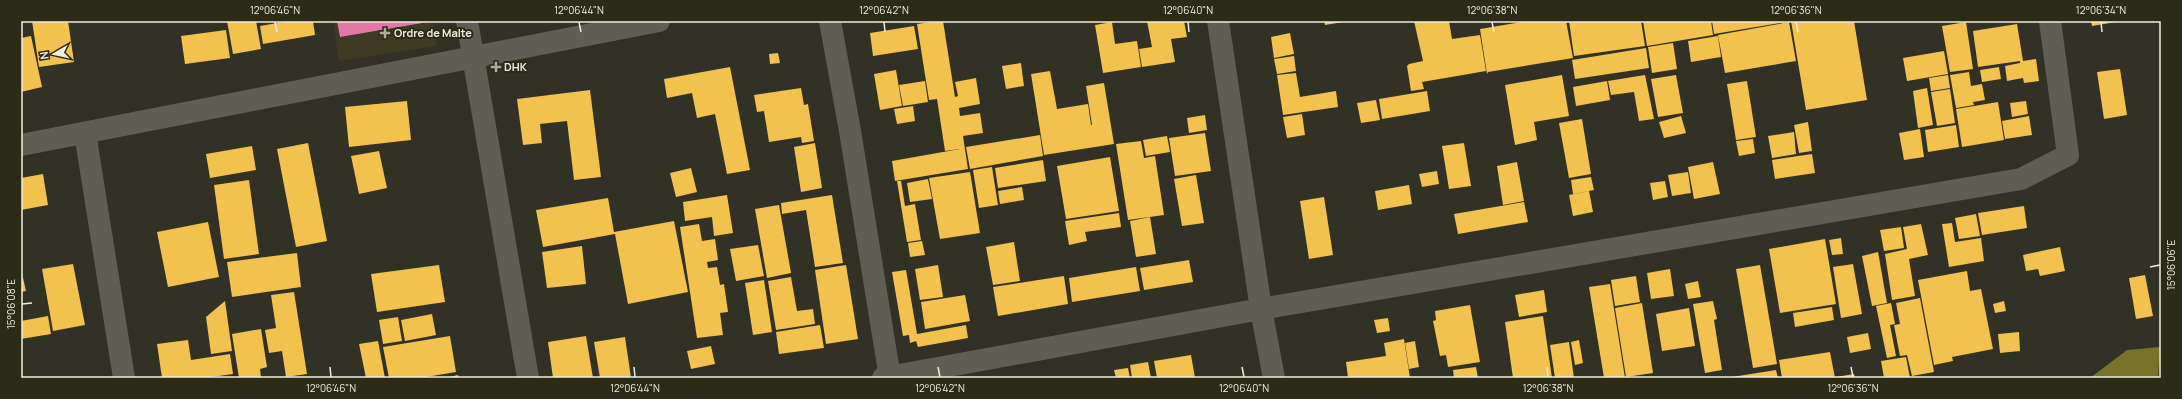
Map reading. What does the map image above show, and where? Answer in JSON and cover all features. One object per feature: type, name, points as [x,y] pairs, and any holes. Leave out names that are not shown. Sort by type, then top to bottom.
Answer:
[{"type":"street","points":[[467,21],[528,378]]},
{"type":"street","points":[[21,145],[659,21]]},
{"type":"street","points":[[830,21],[850,131],[888,378],[1261,309],[2021,179],[2068,155],[2050,21]]},
{"type":"street","points":[[1218,21],[1261,309],[1274,378]]},
{"type":"street","points":[[85,133],[124,378]]},
{"type":"shaded area","name":"Ordre de Malte","points":[[333,21],[434,21],[437,46],[339,61]]},
{"type":"shaded area","points":[[2160,347],[2158,378],[2090,378],[2127,350]]},
{"type":"building: Homes","points":[[32,21],[68,21],[74,62],[39,67]]},
{"type":"building: Homes","points":[[227,21],[256,21],[261,49],[233,54]]},
{"type":"building: Homes","points":[[289,21],[313,21],[315,35],[263,44],[260,26]]},
{"type":"building: Homes","points":[[943,21],[955,97],[958,96],[955,82],[976,78],[980,104],[959,108],[960,116],[980,113],[983,133],[963,136],[968,169],[895,181],[892,161],[960,149],[945,151],[937,99],[929,100],[917,24]]},
{"type":"building: Homes","points":[[1147,21],[1184,21],[1187,37],[1171,39],[1175,62],[1142,67],[1139,49],[1152,47]]},
{"type":"building: Homes","points":[[1324,21],[1343,21],[1343,22],[1325,25]]},
{"type":"building: Homes","points":[[1414,21],[1449,21],[1452,39],[1480,35],[1486,71],[1422,82],[1424,89],[1411,91],[1407,66],[1409,64],[1423,61]]},
{"type":"building: Homes","points":[[1527,21],[1566,21],[1573,58],[1488,72],[1487,74],[1480,29]]},
{"type":"building: Homes","points":[[1569,21],[1641,21],[1645,46],[1574,56]]},
{"type":"building: Homes","points":[[1643,21],[1711,21],[1713,35],[1647,46]]},
{"type":"building: Homes","points":[[1712,21],[1786,21],[1786,22],[1714,34]]},
{"type":"building: Homes","points":[[1791,21],[1854,21],[1867,100],[1806,110]]},
{"type":"building: Homes","points":[[2091,21],[2116,21],[2116,22],[2092,26]]},
{"type":"building: Homes","points":[[1112,22],[1115,44],[1137,41],[1141,67],[1103,73],[1095,25]]},
{"type":"building: Homes","points":[[1789,22],[1796,61],[1725,73],[1718,35]]},
{"type":"building: Homes","points":[[1966,22],[1973,69],[1950,72],[1942,26]]},
{"type":"building: Homes","points":[[2017,24],[2023,61],[2036,59],[2039,81],[2024,83],[2023,78],[2007,81],[2005,66],[2020,63],[2020,61],[1978,67],[1973,31]]},
{"type":"building: Homes","points":[[914,26],[918,49],[873,56],[870,33]]},
{"type":"building: Homes","points":[[226,30],[230,58],[185,64],[181,36]]},
{"type":"building: Homes","points":[[1290,33],[1294,54],[1274,58],[1271,37]]},
{"type":"building: Homes","points":[[31,36],[42,87],[21,92],[21,38]]},
{"type":"building: Homes","points":[[1718,36],[1721,57],[1691,62],[1688,41]]},
{"type":"building: Homes","points":[[1673,43],[1677,69],[1652,73],[1648,47]]},
{"type":"building: Homes","points":[[1646,48],[1649,68],[1575,79],[1572,60]]},
{"type":"building: Homes","points":[[1944,51],[1948,74],[1907,81],[1903,58]]},
{"type":"building: Homes","points":[[778,53],[780,63],[770,64],[769,54]]},
{"type":"building: Homes","points":[[1294,56],[1296,71],[1277,74],[1274,59]]},
{"type":"building: Homes","points":[[1021,63],[1024,86],[1006,89],[1002,66]]},
{"type":"building: Homes","points":[[730,67],[750,170],[727,174],[715,114],[697,118],[692,93],[667,98],[664,79]]},
{"type":"building: Homes","points":[[1999,67],[2001,79],[1982,82],[1980,70]]},
{"type":"building: Homes","points":[[2120,69],[2127,115],[2104,119],[2097,72]]},
{"type":"building: Homes","points":[[896,70],[902,106],[880,110],[874,74]]},
{"type":"building: Homes","points":[[1050,71],[1057,109],[1088,104],[1091,125],[1086,86],[1104,83],[1114,144],[1044,155],[1031,74]]},
{"type":"building: Homes","points":[[1969,72],[1971,86],[1982,84],[1985,100],[1973,102],[1974,105],[1956,108],[1950,75]]},
{"type":"building: Homes","points":[[1296,73],[1300,97],[1336,91],[1338,107],[1283,115],[1277,75]]},
{"type":"building: Homes","points":[[1562,75],[1569,116],[1534,122],[1537,140],[1515,145],[1505,85]]},
{"type":"building: Homes","points":[[1645,75],[1654,119],[1639,121],[1634,92],[1611,95],[1608,81]]},
{"type":"building: Homes","points":[[1676,75],[1683,113],[1658,117],[1651,79]]},
{"type":"building: Homes","points":[[1948,75],[1950,88],[1931,91],[1929,78]]},
{"type":"building: Homes","points":[[925,81],[928,102],[903,106],[899,85]]},
{"type":"building: Homes","points":[[1607,81],[1610,100],[1576,106],[1573,87]]},
{"type":"building: Homes","points":[[1747,81],[1756,137],[1736,140],[1727,84]]},
{"type":"building: Homes","points":[[801,88],[804,105],[808,104],[814,141],[802,143],[801,137],[769,142],[764,111],[757,112],[754,95]]},
{"type":"building: Homes","points":[[1927,88],[1933,125],[1918,128],[1913,91]]},
{"type":"building: Homes","points":[[1950,89],[1955,123],[1937,126],[1931,92]]},
{"type":"building: Homes","points":[[590,90],[601,177],[574,180],[567,121],[540,124],[542,143],[523,145],[517,99]]},
{"type":"building: Homes","points":[[1427,91],[1430,111],[1382,119],[1379,99]]},
{"type":"building: Homes","points":[[1376,100],[1380,120],[1361,123],[1357,103]]},
{"type":"building: Homes","points":[[407,101],[411,140],[349,147],[345,107]]},
{"type":"building: Homes","points":[[2026,101],[2028,114],[2012,117],[2010,103]]},
{"type":"building: Homes","points":[[1998,102],[2004,140],[1962,147],[1956,109]]},
{"type":"building: Homes","points":[[913,106],[915,121],[897,124],[894,109]]},
{"type":"building: Homes","points":[[1302,114],[1305,135],[1287,138],[1283,117]]},
{"type":"building: Homes","points":[[1205,115],[1207,130],[1189,133],[1187,118]]},
{"type":"building: Homes","points":[[1681,116],[1686,133],[1664,138],[1659,122]]},
{"type":"building: Homes","points":[[2029,116],[2032,135],[2005,139],[2002,121]]},
{"type":"building: Homes","points":[[1582,119],[1591,174],[1569,178],[1559,123]]},
{"type":"building: Homes","points":[[1808,122],[1812,151],[1799,153],[1794,125]]},
{"type":"building: Homes","points":[[1956,125],[1959,147],[1928,152],[1925,130]]},
{"type":"building: Homes","points":[[1920,129],[1924,157],[1904,160],[1899,133]]},
{"type":"building: Homes","points":[[1794,132],[1796,154],[1772,158],[1768,136]]},
{"type":"building: Homes","points":[[1205,133],[1211,171],[1175,176],[1169,138]]},
{"type":"building: Homes","points":[[1040,135],[1043,156],[970,169],[966,147]]},
{"type":"building: Homes","points":[[1167,136],[1170,152],[1146,156],[1143,140]]},
{"type":"building: Homes","points":[[1753,139],[1755,153],[1739,156],[1736,141]]},
{"type":"building: Homes","points":[[1141,141],[1144,158],[1155,156],[1164,215],[1128,220],[1116,144]]},
{"type":"building: Homes","points":[[308,143],[327,241],[296,247],[277,149]]},
{"type":"building: Homes","points":[[815,143],[822,188],[801,192],[794,147]]},
{"type":"building: Homes","points":[[1464,143],[1471,186],[1449,189],[1442,146]]},
{"type":"building: Homes","points":[[252,146],[256,170],[210,178],[206,154]]},
{"type":"building: Homes","points":[[379,151],[387,188],[359,194],[351,156]]},
{"type":"building: Homes","points":[[1812,154],[1815,173],[1775,179],[1772,160]]},
{"type":"building: Homes","points":[[1110,157],[1119,211],[1066,219],[1057,166]]},
{"type":"building: Homes","points":[[1043,160],[1046,181],[998,188],[995,168]]},
{"type":"building: Homes","points":[[1517,162],[1524,201],[1503,205],[1497,166]]},
{"type":"building: Homes","points":[[1713,162],[1720,194],[1694,199],[1688,167]]},
{"type":"building: Homes","points":[[992,167],[998,205],[979,208],[973,170]]},
{"type":"building: Homes","points":[[691,168],[697,192],[676,197],[670,173]]},
{"type":"building: Homes","points":[[1437,171],[1439,184],[1422,187],[1419,174]]},
{"type":"building: Homes","points":[[970,172],[980,233],[940,239],[929,178]]},
{"type":"building: Homes","points":[[1688,172],[1691,193],[1672,196],[1668,175]]},
{"type":"building: Homes","points":[[43,174],[48,205],[21,210],[21,178]]},
{"type":"building: Homes","points":[[1196,175],[1204,223],[1182,226],[1174,179]]},
{"type":"building: Homes","points":[[1591,177],[1594,190],[1573,194],[1571,180]]},
{"type":"building: Homes","points":[[928,179],[932,199],[910,202],[907,183]]},
{"type":"building: Homes","points":[[249,180],[259,254],[224,259],[214,185]]},
{"type":"building: Homes","points":[[897,181],[901,181],[905,206],[915,204],[921,240],[907,242]]},
{"type":"building: Homes","points":[[1665,181],[1668,197],[1653,200],[1650,183]]},
{"type":"building: Homes","points":[[1409,185],[1412,204],[1378,210],[1375,191]]},
{"type":"building: Homes","points":[[1022,187],[1024,200],[1000,204],[998,191]]},
{"type":"building: Homes","points":[[1589,191],[1593,212],[1573,216],[1569,195]]},
{"type":"building: Homes","points":[[727,195],[733,233],[714,236],[712,217],[685,221],[683,202]]},
{"type":"building: Homes","points":[[832,195],[843,263],[815,267],[806,210],[782,214],[781,203]]},
{"type":"building: Homes","points":[[1324,197],[1333,255],[1309,259],[1300,201]]},
{"type":"building: Homes","points":[[608,198],[614,232],[674,221],[688,292],[628,304],[615,234],[543,247],[536,210]]},
{"type":"building: Homes","points":[[1524,202],[1528,222],[1458,234],[1454,214]]},
{"type":"building: Homes","points":[[779,205],[791,273],[767,278],[755,209]]},
{"type":"building: Homes","points":[[2024,206],[2027,228],[1982,235],[1978,213]]},
{"type":"building: Homes","points":[[1119,213],[1121,227],[1085,232],[1087,241],[1069,245],[1065,221]]},
{"type":"building: Homes","points":[[1976,214],[1980,236],[1959,239],[1955,218]]},
{"type":"building: Homes","points":[[1150,217],[1156,254],[1136,257],[1130,221]]},
{"type":"building: Homes","points":[[208,222],[219,277],[168,287],[157,232]]},
{"type":"building: Homes","points":[[1952,223],[1955,242],[1981,238],[1984,261],[1949,267],[1942,224]]},
{"type":"building: Homes","points":[[699,224],[702,241],[715,239],[718,260],[707,262],[708,268],[717,267],[720,285],[724,284],[728,312],[720,313],[723,335],[697,338],[680,227]]},
{"type":"building: Homes","points":[[1921,224],[1928,255],[1909,259],[1915,296],[1892,300],[1885,254],[1907,249],[1903,227]]},
{"type":"building: Homes","points":[[1901,227],[1904,248],[1884,251],[1880,230]]},
{"type":"building: Homes","points":[[1841,238],[1843,254],[1832,255],[1829,240]]},
{"type":"building: Homes","points":[[1825,239],[1836,304],[1780,313],[1769,249]]},
{"type":"building: Homes","points":[[922,241],[925,255],[910,257],[908,243]]},
{"type":"building: Homes","points":[[1014,242],[1020,281],[993,285],[986,247]]},
{"type":"building: Homes","points":[[758,245],[764,276],[736,281],[730,249]]},
{"type":"building: Homes","points":[[582,246],[586,284],[547,288],[542,252]]},
{"type":"building: Homes","points":[[2060,247],[2065,271],[2040,276],[2038,269],[2026,271],[2023,255]]},
{"type":"building: Homes","points":[[1878,252],[1887,303],[1872,306],[1862,256]]},
{"type":"building: Homes","points":[[297,253],[301,287],[232,297],[227,262]]},
{"type":"building: Homes","points":[[1189,260],[1193,282],[1144,290],[1140,268]]},
{"type":"building: Homes","points":[[73,264],[85,325],[53,331],[42,269]]},
{"type":"building: Homes","points":[[1853,264],[1862,314],[1841,318],[1833,267]]},
{"type":"building: Homes","points":[[439,265],[445,302],[377,312],[371,274]]},
{"type":"building: Homes","points":[[846,265],[858,339],[826,344],[815,270]]},
{"type":"building: Homes","points":[[938,265],[943,297],[920,300],[915,269]]},
{"type":"building: Homes","points":[[1760,265],[1777,364],[1753,368],[1736,269]]},
{"type":"building: Homes","points":[[1136,267],[1140,291],[1072,302],[1069,278]]},
{"type":"building: Homes","points":[[21,269],[26,291],[21,292]]},
{"type":"building: Homes","points":[[1670,269],[1674,296],[1651,299],[1647,273]]},
{"type":"building: Homes","points":[[906,270],[917,334],[966,325],[968,338],[918,347],[916,341],[910,343],[909,335],[903,336],[892,272]]},
{"type":"building: Homes","points":[[1967,271],[1970,291],[1981,289],[1993,349],[1952,357],[1953,361],[1934,365],[1918,280]]},
{"type":"building: Homes","points":[[2145,275],[2153,316],[2136,319],[2129,278]]},
{"type":"building: Homes","points":[[1064,276],[1068,304],[998,316],[993,287]]},
{"type":"building: Homes","points":[[1636,276],[1640,302],[1615,306],[1611,280]]},
{"type":"building: Homes","points":[[791,277],[797,311],[813,309],[815,324],[776,330],[768,281]]},
{"type":"building: Homes","points":[[764,280],[772,332],[753,335],[745,283]]},
{"type":"building: Homes","points":[[1698,281],[1701,297],[1688,299],[1685,284]]},
{"type":"building: Homes","points":[[1610,284],[1625,378],[1604,378],[1589,287]]},
{"type":"building: Homes","points":[[1544,290],[1547,312],[1519,317],[1515,295]]},
{"type":"building: Homes","points":[[294,292],[307,374],[286,377],[282,351],[269,353],[265,330],[276,328],[271,295]]},
{"type":"building: Homes","points":[[965,295],[970,321],[925,329],[921,302]]},
{"type":"building: Homes","points":[[1920,298],[1934,372],[1912,376],[1907,355],[1900,356],[1894,325],[1900,324],[1896,303]]},
{"type":"building: Homes","points":[[225,301],[232,351],[211,354],[206,317]]},
{"type":"building: Homes","points":[[1713,301],[1717,319],[1714,320],[1722,370],[1705,373],[1693,304]]},
{"type":"building: Homes","points":[[2004,301],[2006,311],[1995,313],[1993,304]]},
{"type":"building: Homes","points":[[1642,303],[1653,373],[1626,377],[1615,308]]},
{"type":"building: Homes","points":[[1891,303],[1895,324],[1890,325],[1896,356],[1887,358],[1876,306]]},
{"type":"building: Homes","points":[[1470,305],[1480,362],[1448,367],[1446,355],[1440,356],[1433,321],[1436,320],[1435,311]]},
{"type":"building: Homes","points":[[1832,307],[1834,320],[1795,327],[1793,313]]},
{"type":"building: Homes","points":[[1689,308],[1695,346],[1662,351],[1656,314]]},
{"type":"building: Homes","points":[[432,314],[436,335],[405,341],[401,320]]},
{"type":"building: Homes","points":[[48,316],[51,334],[21,339],[21,321]]},
{"type":"building: Homes","points":[[1543,316],[1552,378],[1513,378],[1505,322]]},
{"type":"building: Homes","points":[[398,317],[402,341],[383,344],[379,320]]},
{"type":"building: Homes","points":[[1388,318],[1390,331],[1377,333],[1374,320]]},
{"type":"building: Homes","points":[[820,325],[824,348],[779,354],[776,332]]},
{"type":"building: Homes","points":[[261,329],[267,367],[260,369],[261,378],[239,378],[232,334]]},
{"type":"building: Homes","points":[[2019,332],[2020,351],[2000,353],[1998,334]]},
{"type":"building: Homes","points":[[1868,333],[1871,349],[1850,353],[1847,337]]},
{"type":"building: Homes","points":[[450,336],[456,372],[420,378],[389,378],[383,347]]},
{"type":"building: Homes","points":[[586,336],[593,378],[553,378],[548,342]]},
{"type":"building: Homes","points":[[625,337],[631,378],[600,378],[594,342]]},
{"type":"building: Homes","points":[[1404,339],[1410,378],[1348,378],[1346,362],[1386,356],[1384,343]]},
{"type":"building: Homes","points":[[188,340],[191,360],[230,354],[233,374],[205,378],[162,378],[157,344]]},
{"type":"building: Homes","points":[[1579,340],[1583,363],[1575,365],[1571,342]]},
{"type":"building: Homes","points":[[378,341],[385,378],[366,378],[359,344]]},
{"type":"building: Homes","points":[[1415,341],[1419,367],[1409,369],[1405,343]]},
{"type":"building: Homes","points":[[1569,342],[1574,378],[1555,378],[1550,345]]},
{"type":"building: Homes","points":[[711,346],[715,364],[691,369],[687,351]]},
{"type":"building: Homes","points":[[1830,352],[1835,378],[1782,378],[1779,360]]},
{"type":"building: Homes","points":[[1191,355],[1195,378],[1157,378],[1154,361]]},
{"type":"building: Homes","points":[[1906,357],[1910,378],[1884,378],[1881,361]]},
{"type":"building: Homes","points":[[1148,362],[1151,378],[1132,378],[1130,365]]},
{"type":"building: Homes","points":[[1476,367],[1478,378],[1454,378],[1453,370]]},
{"type":"building: Homes","points":[[1128,368],[1130,378],[1116,378],[1114,370]]},
{"type":"building: Homes","points":[[1776,370],[1778,378],[1732,378],[1732,377]]},
{"type":"building: Homes","points":[[1854,374],[1855,378],[1836,378],[1836,377]]},
{"type":"building: Homes","points":[[458,375],[459,378],[449,378],[449,377]]},
{"type":"building: Health","points":[[337,21],[428,21],[428,22],[340,37]]},
{"type":"place","name":"Ordre de Malte","points":[[385,33]]},
{"type":"place","name":"DHK","points":[[496,67]]}]
